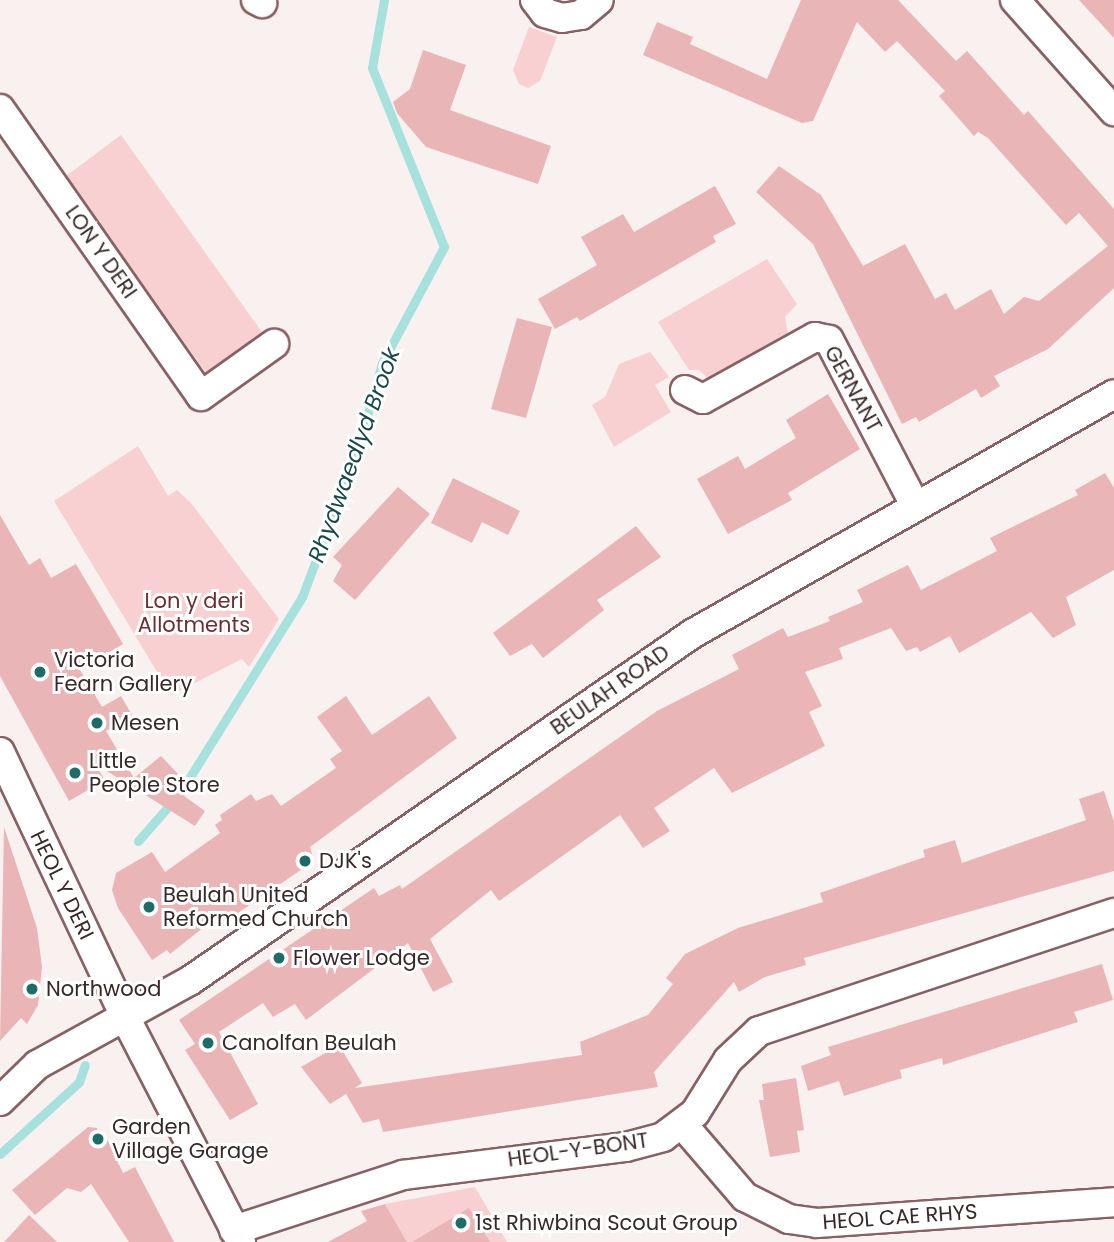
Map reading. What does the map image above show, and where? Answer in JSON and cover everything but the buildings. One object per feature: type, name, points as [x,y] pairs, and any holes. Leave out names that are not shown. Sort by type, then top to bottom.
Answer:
[{"type":"street","points":[[534,0],[545,13],[562,18],[581,15],[600,0]]},
{"type":"street","points":[[1015,0],[1114,111]]},
{"type":"street","name":"LON Y DERI","points":[[0,109],[201,396],[274,344]]},
{"type":"street","name":"GERNANT","points":[[685,390],[703,399],[815,337],[829,340],[915,505]]},
{"type":"street","name":"BEULAH ROAD","points":[[0,1101],[37,1065],[191,980],[681,641],[915,505],[1114,394]]},
{"type":"street","name":"HEOL Y DERI","points":[[0,752],[125,1017],[238,1236]]},
{"type":"street","points":[[683,1125],[742,1043],[784,1018],[1114,914]]},
{"type":"street","name":"HEOL CAE RHYS","points":[[683,1125],[746,1197],[789,1219],[817,1223],[1114,1202]]},
{"type":"street","name":"HEOL-Y-BONT","points":[[238,1236],[403,1175],[635,1145],[683,1125]]},
{"type":"green space","points":[[529,27],[557,37],[540,81],[528,88],[519,84],[513,70]]},
{"type":"green space","points":[[121,135],[267,339],[211,380],[66,176]]},
{"type":"green space","points":[[767,259],[797,304],[785,317],[789,341],[713,383],[699,370],[689,370],[658,322]]},
{"type":"green space","points":[[650,352],[669,377],[655,385],[671,412],[614,447],[592,405],[605,397],[619,364]]},
{"type":"green space","name":"Lon y deri Allotments","points":[[138,446],[168,496],[177,490],[191,503],[279,619],[249,667],[242,659],[171,695],[54,501]]},
{"type":"green space","points":[[475,1187],[507,1242],[407,1242],[385,1204]]},
{"type":"waterway","name":"Rhydwaedlyd Brook","points":[[138,841],[180,793],[302,597],[359,445],[382,363],[444,247],[372,68],[384,0]]},
{"type":"waterway","name":"Rhydwaedlyd Brook","points":[[0,1154],[79,1082],[85,1065]]},
{"type":"place","name":"Victoria Fearn Gallery","points":[[40,672]]},
{"type":"place","name":"Mesen","points":[[97,723]]},
{"type":"place","name":"Little People Store","points":[[75,773]]},
{"type":"place","name":"DJK's","points":[[305,861]]},
{"type":"place","name":"Beulah United Reformed Church","points":[[149,907]]},
{"type":"place","name":"Flower Lodge","points":[[279,958]]},
{"type":"place","name":"Northwood","points":[[32,989]]},
{"type":"place","name":"Canolfan Beulah","points":[[208,1043]]},
{"type":"place","name":"Garden Village Garage","points":[[98,1139]]},
{"type":"place","name":"1st Rhiwbina Scout Group","points":[[461,1223]]}]
